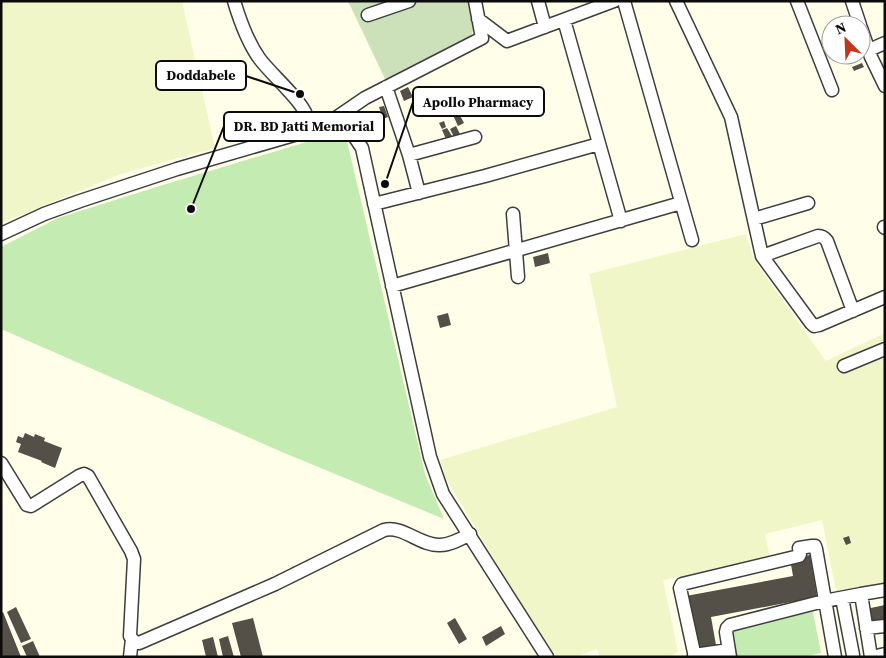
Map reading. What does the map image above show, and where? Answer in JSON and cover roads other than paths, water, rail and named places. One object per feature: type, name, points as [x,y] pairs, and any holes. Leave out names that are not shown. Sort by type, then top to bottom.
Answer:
[{"type":"street","points":[[1,234],[62,207],[177,169],[294,135],[306,128],[308,121],[304,108],[258,57],[244,31],[234,1]]},
{"type":"street","points":[[368,15],[409,1]]},
{"type":"street","points":[[306,128],[327,124],[365,98],[482,38],[475,1]]},
{"type":"street","points":[[538,1],[545,27]]},
{"type":"street","points":[[478,19],[507,41],[614,1]]},
{"type":"street","points":[[624,1],[692,240]]},
{"type":"street","points":[[676,1],[731,117],[762,256],[814,326],[885,297]]},
{"type":"street","points":[[797,1],[832,90]]},
{"type":"street","points":[[852,1],[856,15]]},
{"type":"street","points":[[564,20],[621,221]]},
{"type":"street","points":[[871,49],[885,43]]},
{"type":"street","points":[[871,54],[885,86]]},
{"type":"street","points":[[386,87],[409,155],[419,193]]},
{"type":"street","points":[[327,124],[350,130],[362,148],[430,457],[443,494],[547,657]]},
{"type":"street","points":[[409,155],[475,137]]},
{"type":"street","points":[[374,204],[599,144]]},
{"type":"street","points":[[754,219],[808,203]]},
{"type":"street","points":[[392,286],[681,204]]},
{"type":"street","points":[[513,214],[518,277]]},
{"type":"street","points":[[762,256],[821,236],[827,241],[853,311]]},
{"type":"street","points":[[844,366],[885,349]]},
{"type":"street","points":[[2,468],[28,505],[31,506],[79,476],[84,474],[88,476],[134,558],[130,657]]},
{"type":"street","points":[[132,639],[139,643],[194,620],[275,584],[384,530],[394,528],[426,543],[440,545],[457,541],[470,534]]},
{"type":"street","points":[[835,657],[824,602],[815,546],[799,548],[799,556],[682,584],[680,588],[694,656],[730,653],[726,628],[730,625],[824,602],[885,590]]},
{"type":"street","points":[[861,594],[871,657]]},
{"type":"street","points":[[842,598],[850,656],[871,657],[885,654]]},
{"type":"street","points":[[866,628],[885,626]]},
{"type":"place","name":"Doddabele","points":[[300,94]]},
{"type":"place","name":"Apollo Pharmacy","points":[[385,184]]},
{"type":"place","name":"DR. BD Jatti Memorial","points":[[191,209]]}]
